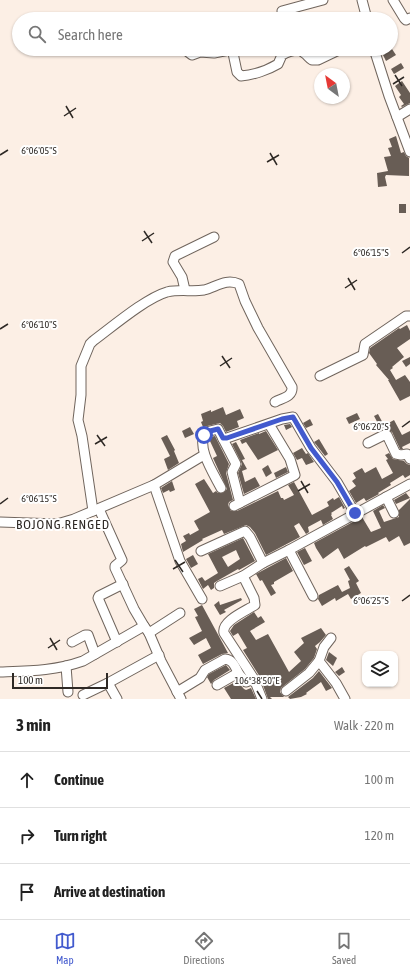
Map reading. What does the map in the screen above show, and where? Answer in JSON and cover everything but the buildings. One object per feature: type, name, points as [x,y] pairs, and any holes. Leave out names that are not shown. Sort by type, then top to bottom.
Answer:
[{"type":"street","points":[[282,11],[323,0]]},
{"type":"street","points":[[362,0],[365,12]]},
{"type":"street","points":[[393,0],[404,18],[406,20],[410,18]]},
{"type":"street","points":[[233,56],[237,72],[241,76],[246,76],[278,64],[282,56]]},
{"type":"street","points":[[308,56],[312,60],[318,60],[326,56]]},
{"type":"street","points":[[376,56],[410,152]]},
{"type":"street","points":[[397,117],[410,109]]},
{"type":"street","points":[[185,290],[182,277],[173,262],[175,256],[214,237]]},
{"type":"street","points":[[254,679],[246,682],[238,673],[231,661],[226,659],[205,670],[200,678],[179,695],[114,567],[122,560],[96,510],[78,420],[81,395],[82,362],[90,344],[93,341],[128,315],[158,296],[168,292],[202,290],[220,283],[228,282],[239,284],[245,301],[258,328],[292,388],[290,395],[275,402]]},
{"type":"street","points":[[320,376],[363,355],[365,344],[406,316],[410,316]]},
{"type":"street","points":[[223,438],[293,417],[311,448],[337,482],[355,513]]},
{"type":"street","points":[[221,488],[204,455],[203,438],[206,432],[218,429],[236,464],[232,472],[237,505],[295,475],[290,459],[269,424]]},
{"type":"street","points":[[368,443],[387,435],[396,454],[407,454],[410,459]]},
{"type":"street","points":[[0,522],[57,524],[80,517],[154,485],[204,455]]},
{"type":"street","points":[[220,586],[243,576],[263,563],[410,484]]},
{"type":"street","points":[[154,485],[180,561],[186,575],[202,599]]},
{"type":"street","points":[[386,497],[394,513]]},
{"type":"street","points":[[201,551],[245,531],[250,537],[263,563]]},
{"type":"street","points":[[289,550],[314,596]]},
{"type":"street","points":[[243,576],[254,598],[255,605],[226,623],[223,629],[224,633],[254,679],[262,699]]},
{"type":"street","points":[[117,642],[98,598],[99,596],[123,584]]},
{"type":"street","points":[[0,672],[47,670],[83,661],[117,642],[146,630],[180,613]]},
{"type":"street","points":[[72,642],[85,635],[88,635],[95,654]]},
{"type":"street","points":[[286,691],[309,673],[319,661],[324,647],[331,638]]},
{"type":"street","points":[[83,695],[159,655]]},
{"type":"street","points":[[319,661],[336,683],[345,699]]},
{"type":"street","points":[[66,666],[68,692]]},
{"type":"street","points":[[217,685],[238,673]]},
{"type":"street","points":[[108,683],[117,699]]},
{"type":"district","name":"BOJONG RENGED","points":[[63,524]]},
{"type":"route","points":[[204,435],[206,432],[215,428],[218,429],[223,438],[227,438],[282,419],[293,417],[311,448],[337,482],[355,513]]}]
